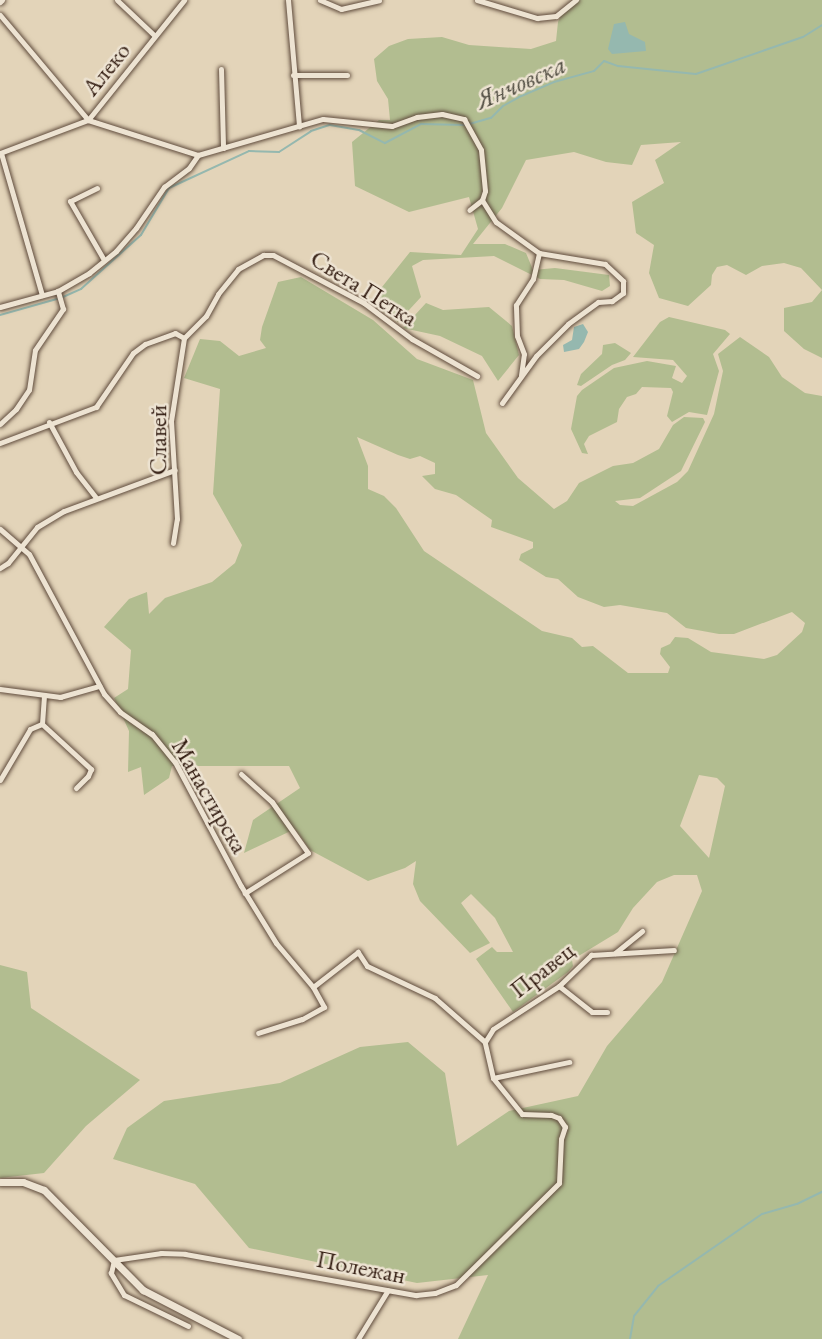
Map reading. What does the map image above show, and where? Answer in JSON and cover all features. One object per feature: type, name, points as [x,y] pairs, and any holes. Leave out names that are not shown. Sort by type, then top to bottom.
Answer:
[{"type":"street","points":[[117,0],[155,36]]},
{"type":"street","name":"Алеко","points":[[1,153],[88,120],[184,0]]},
{"type":"street","points":[[288,0],[299,127]]},
{"type":"street","points":[[320,0],[341,9],[379,0]]},
{"type":"street","points":[[477,0],[537,18],[556,16],[576,0]]},
{"type":"street","points":[[0,15],[88,120],[198,155],[323,119],[392,126],[417,117],[442,114],[464,118],[481,150],[485,191],[482,200],[469,209]]},
{"type":"street","points":[[220,69],[223,148]]},
{"type":"street","points":[[293,75],[347,75]]},
{"type":"street","points":[[1,153],[42,295]]},
{"type":"street","points":[[0,307],[58,291],[76,282],[104,260],[136,228],[164,187],[188,168],[198,155]]},
{"type":"street","points":[[97,188],[72,199],[70,205],[104,260]]},
{"type":"street","points":[[482,200],[496,222],[539,253],[606,264],[623,281],[623,293],[612,301],[598,302],[568,324],[521,376],[502,403]]},
{"type":"street","points":[[521,376],[524,354],[517,336],[516,305],[533,279],[539,253]]},
{"type":"street","name":"Света Петка","points":[[184,338],[206,316],[237,269],[263,255],[273,255],[364,303],[412,339],[477,376]]},
{"type":"street","points":[[0,424],[16,409],[29,390],[34,350],[64,309],[58,291]]},
{"type":"street","points":[[0,443],[49,422],[96,407],[133,352],[145,344],[175,333],[184,338]]},
{"type":"street","name":"Славей","points":[[173,543],[177,519],[172,421],[184,338]]},
{"type":"street","points":[[49,422],[76,472],[96,498]]},
{"type":"street","points":[[0,568],[37,527],[96,498],[175,470]]},
{"type":"street","name":"Манастирска","points":[[0,529],[21,546],[35,564],[99,686],[120,712],[152,734],[175,762],[276,943],[313,988]]},
{"type":"street","points":[[0,689],[70,696],[99,686]]},
{"type":"street","points":[[42,724],[44,695]]},
{"type":"street","points":[[0,780],[30,729],[42,724]]},
{"type":"street","points":[[42,724],[90,767],[90,774],[76,788]]},
{"type":"street","points":[[241,774],[272,802],[308,853],[246,893]]},
{"type":"street","points":[[615,953],[642,931]]},
{"type":"street","name":"Правец","points":[[485,1042],[493,1029],[559,986],[592,955],[674,950]]},
{"type":"street","points":[[258,1034],[322,1011],[324,1007],[313,988],[358,952],[366,966],[435,998],[485,1042],[493,1077],[569,1062]]},
{"type":"street","points":[[559,986],[592,1012],[607,1012]]},
{"type":"street","name":"Полежан","points":[[114,1260],[161,1253],[185,1254],[416,1295],[435,1293],[456,1285],[559,1183],[561,1139],[565,1127],[559,1118],[551,1115],[522,1114],[493,1077]]},
{"type":"street","points":[[0,1182],[23,1182],[44,1190],[131,1279],[158,1300],[238,1339]]},
{"type":"street","points":[[114,1260],[111,1273],[124,1295],[188,1326]]},
{"type":"street","points":[[358,1339],[388,1290]]},
{"type":"green space","points":[[575,0],[822,0],[822,290],[801,268],[784,263],[762,266],[746,275],[727,265],[717,267],[712,275],[711,285],[688,306],[659,298],[649,273],[654,245],[636,233],[632,202],[664,183],[655,160],[681,142],[641,145],[632,165],[606,162],[574,152],[526,160],[502,208],[473,244],[505,244],[526,253],[533,270],[555,268],[609,275],[610,286],[602,291],[564,280],[540,279],[494,256],[423,260],[412,266],[421,297],[398,322],[370,302],[410,252],[461,255],[478,229],[469,197],[409,212],[355,186],[352,142],[379,120],[390,120],[388,99],[377,81],[374,59],[389,46],[408,39],[442,37],[469,45],[531,49],[556,41],[558,22],[564,8]]},
{"type":"green space","points":[[301,277],[373,320],[417,359],[473,380],[486,433],[518,478],[554,509],[567,501],[579,483],[613,466],[633,463],[659,449],[673,425],[684,417],[703,418],[705,422],[681,471],[640,498],[615,501],[620,505],[633,506],[677,482],[688,471],[714,414],[723,371],[718,354],[740,337],[769,357],[782,377],[805,393],[822,396],[822,1339],[458,1339],[488,1275],[417,1283],[249,1248],[195,1184],[113,1159],[127,1128],[164,1101],[280,1083],[360,1047],[408,1042],[445,1073],[457,1146],[509,1111],[578,1096],[607,1046],[662,982],[702,891],[697,875],[674,875],[657,882],[633,908],[618,932],[572,960],[573,966],[568,972],[513,1012],[476,959],[492,947],[497,952],[513,952],[495,918],[471,894],[461,903],[490,943],[470,953],[420,901],[413,884],[416,861],[405,868],[368,881],[310,850],[295,829],[244,853],[253,820],[300,788],[289,766],[172,766],[169,778],[144,795],[141,767],[128,772],[129,731],[114,698],[128,689],[131,650],[104,627],[129,599],[147,592],[149,614],[165,598],[212,582],[235,563],[242,545],[213,494],[220,389],[184,378],[200,339],[220,341],[239,356],[266,348],[260,340],[262,327],[278,282]],"holes":[[[357,437],[398,455],[410,459],[420,456],[435,463],[435,474],[422,476],[435,489],[456,495],[492,520],[491,527],[533,542],[533,548],[521,554],[519,560],[546,577],[558,579],[578,597],[604,607],[620,605],[667,613],[686,628],[719,634],[734,634],[792,612],[805,623],[802,632],[777,655],[764,659],[711,652],[688,638],[675,637],[670,644],[661,648],[660,654],[670,667],[668,673],[628,673],[593,646],[582,647],[572,638],[542,631],[424,551],[396,508],[384,496],[368,489],[368,466]],[[699,775],[717,778],[725,786],[709,858],[680,826]]]},
{"type":"green space","points":[[822,290],[822,358],[804,349],[784,331],[784,308],[812,302]]},
{"type":"green space","points":[[426,303],[443,310],[489,307],[512,326],[519,355],[498,381],[482,356],[440,336],[403,328]]},
{"type":"green space","points":[[669,317],[725,330],[730,334],[713,354],[719,371],[707,415],[689,412],[672,422],[667,416],[673,392],[671,388],[642,387],[636,394],[627,397],[619,409],[617,422],[589,436],[584,444],[588,454],[582,453],[571,429],[577,396],[582,390],[614,368],[647,361],[676,366],[672,378],[682,383],[687,376],[673,360],[633,357],[660,322]]},
{"type":"green space","points":[[615,343],[631,353],[625,360],[612,365],[581,386],[577,385],[581,374],[602,354],[603,345]]},
{"type":"green space","points":[[0,965],[27,972],[31,1008],[140,1080],[86,1126],[44,1173],[0,1178]]},
{"type":"water","points":[[625,22],[629,34],[645,42],[646,51],[612,54],[608,49],[614,24]]},
{"type":"water","points":[[583,324],[588,332],[584,342],[579,349],[564,352],[563,345],[572,340],[574,327]]},
{"type":"waterway","name":"Янчовска","points":[[63,297],[81,289],[141,235],[169,188],[249,151],[279,152],[311,131],[330,125],[359,130],[385,143],[421,124],[466,125],[491,118],[503,106],[519,97],[554,82],[594,71],[604,61],[618,66],[696,74],[803,37],[822,25]]},
{"type":"waterway","name":"Янчовска","points":[[0,315],[57,299]]},
{"type":"waterway","points":[[630,1339],[634,1316],[658,1286],[762,1214],[797,1204],[822,1192]]}]
